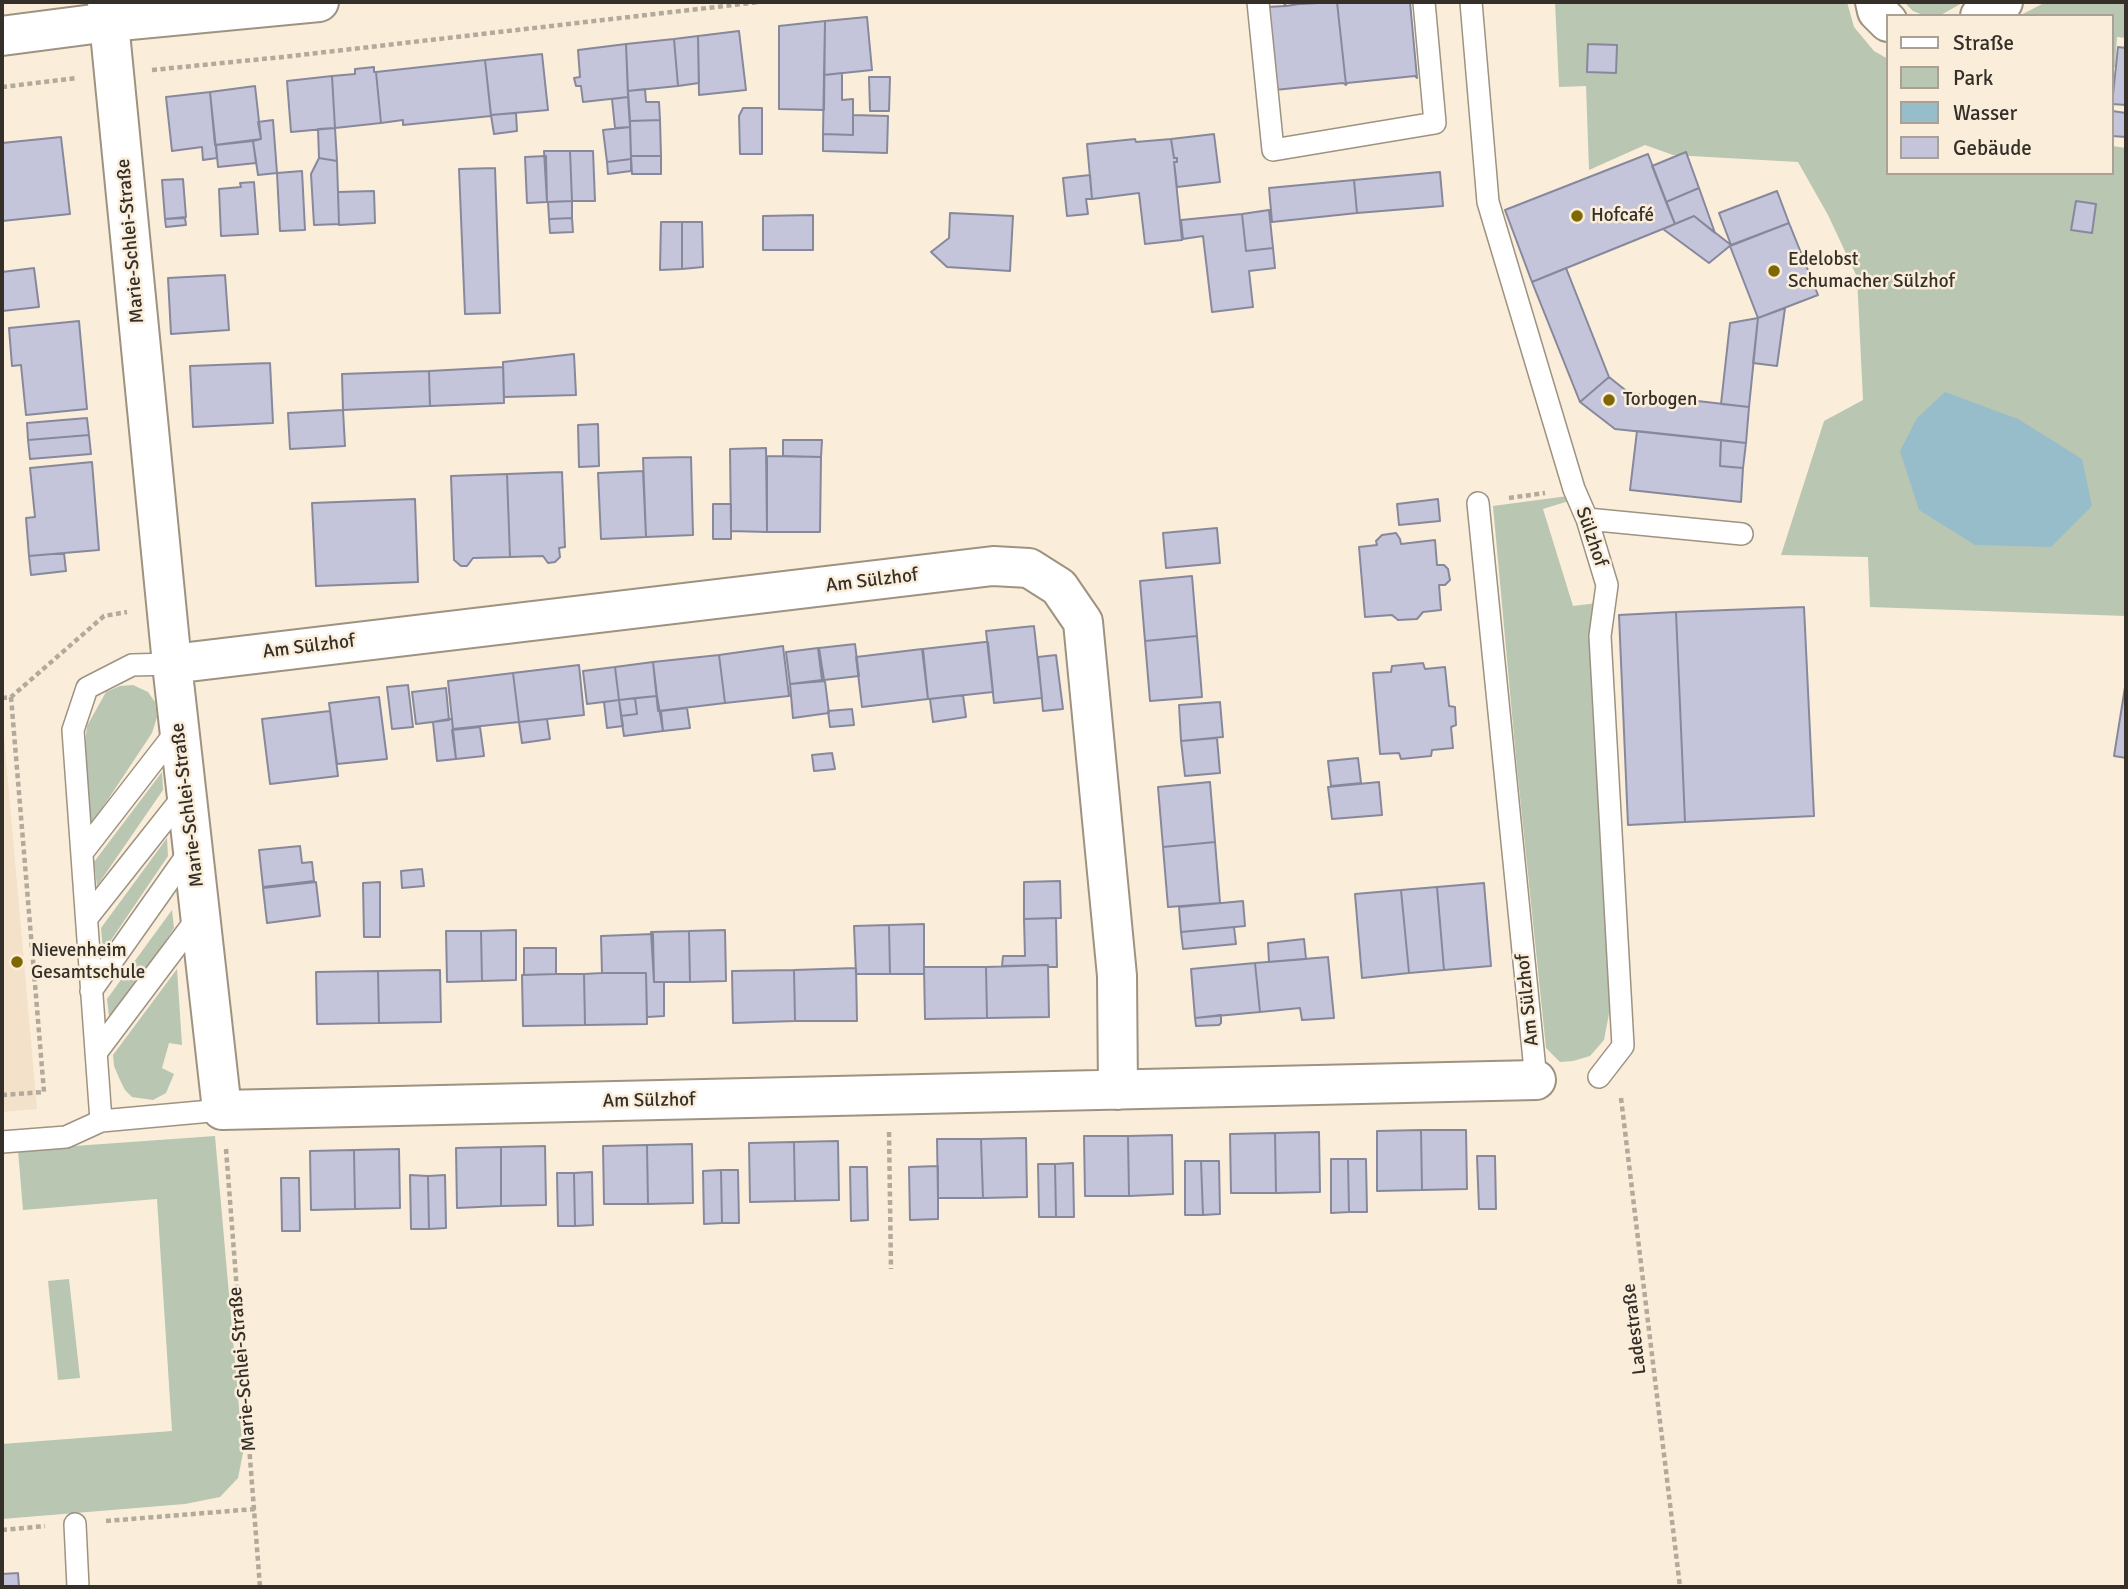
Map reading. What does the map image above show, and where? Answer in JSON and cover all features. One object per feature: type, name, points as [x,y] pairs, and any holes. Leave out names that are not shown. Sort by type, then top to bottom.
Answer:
[{"type":"street","points":[[2,36],[108,12],[319,2]]},
{"type":"street","points":[[1875,2],[1877,11],[1886,20]]},
{"type":"street","points":[[1983,14],[2003,2]]},
{"type":"street","name":"Marie-Schlei-Straße","points":[[108,12],[172,664],[222,1110]]},
{"type":"street","name":"Am Sülzhof","points":[[172,664],[993,566],[1029,568],[1059,587],[1083,622],[1117,976],[1118,1090]]},
{"type":"street","name":"Am Sülzhof","points":[[222,1110],[1536,1080]]},
{"type":"lane","points":[[1258,2],[1273,150],[1435,123],[1424,2]]},
{"type":"lane","name":"Sülzhof","points":[[1471,2],[1488,202],[1574,489],[1587,519],[1607,585],[1601,636],[1623,1046],[1599,1077]]},
{"type":"lane","name":"Am Sülzhof","points":[[1478,503],[1536,1080]]},
{"type":"lane","points":[[1587,519],[1742,534]]},
{"type":"lane","points":[[101,1121],[73,730],[87,688],[132,665],[172,664]]},
{"type":"lane","points":[[82,853],[179,728]]},
{"type":"lane","points":[[86,918],[187,791]]},
{"type":"lane","points":[[91,991],[193,847]]},
{"type":"lane","points":[[96,1052],[201,914]]},
{"type":"lane","points":[[2,1142],[65,1137],[101,1121],[222,1110]]},
{"type":"lane","points":[[75,1524],[78,1587]]},
{"type":"path","points":[[2,87],[759,2]]},
{"type":"path","points":[[1478,503],[1574,489]]},
{"type":"path","points":[[2,698],[11,697],[104,615],[166,606]]},
{"type":"path","points":[[2,1095],[44,1092],[11,697]]},
{"type":"path","name":"Ladestraße","points":[[1599,1077],[1620,1097],[1680,1587]]},
{"type":"path","points":[[889,1096],[891,1269]]},
{"type":"path","name":"Marie-Schlei-Straße","points":[[222,1110],[260,1587]]},
{"type":"path","points":[[2,1530],[255,1509]]},
{"type":"shaded area","points":[[2,714],[37,1109],[2,1112]]},
{"type":"green space","points":[[1555,2],[1847,2],[1854,27],[1874,51],[1886,58],[1886,175],[2114,175],[2114,146],[2126,148],[2126,616],[1870,607],[1868,557],[1781,555],[1824,421],[1863,400],[1857,277],[1828,215],[1798,162],[1673,155],[1645,145],[1589,170],[1586,86],[1559,87]]},
{"type":"green space","points":[[1904,2],[1964,2],[1943,14],[1920,14]]},
{"type":"green space","points":[[2046,2],[2126,3],[2126,38],[2117,37],[2115,67],[2114,14],[2023,14]]},
{"type":"green space","points":[[1568,496],[1569,501],[1543,509],[1573,606],[1597,603],[1590,648],[1612,998],[1604,1040],[1590,1056],[1560,1062],[1546,1048],[1493,506]]},
{"type":"green space","points":[[133,685],[148,692],[155,702],[157,717],[152,733],[91,825],[84,754],[87,726],[106,692],[120,686]]},
{"type":"green space","points":[[162,772],[163,790],[97,886],[94,862]]},
{"type":"green space","points":[[167,838],[168,856],[103,952],[101,928]]},
{"type":"green space","points":[[172,910],[174,928],[110,1024],[107,999]]},
{"type":"green space","points":[[177,969],[182,1045],[169,1043],[162,1068],[174,1074],[166,1093],[153,1100],[132,1097],[120,1080],[113,1055]]},
{"type":"green space","points":[[215,1136],[243,1453],[238,1478],[220,1497],[185,1504],[2,1519],[2,1444],[172,1431],[157,1199],[23,1210],[18,1150]]},
{"type":"green space","points":[[69,1279],[80,1378],[58,1380],[48,1281]]},
{"type":"water","points":[[1945,392],[2018,419],[2082,459],[2092,506],[2051,547],[1975,545],[1919,510],[1900,451],[1917,418]]},
{"type":"building","points":[[1299,2],[1337,2],[1346,85],[1343,83],[1275,90],[1267,7]]},
{"type":"building","points":[[1337,2],[1410,2],[1417,78],[1415,76],[1346,85]]},
{"type":"building","points":[[867,17],[872,70],[824,75],[825,21]]},
{"type":"building","points":[[825,21],[824,110],[779,109],[779,26]]},
{"type":"building","points":[[739,31],[746,90],[699,95],[698,36]]},
{"type":"building","points":[[698,36],[699,83],[678,86],[674,39]]},
{"type":"building","points":[[674,39],[678,86],[628,91],[626,44]]},
{"type":"building","points":[[626,44],[628,97],[583,102],[581,86],[576,86],[574,78],[580,77],[578,50]]},
{"type":"building","points":[[1588,44],[1617,45],[1616,73],[1587,72]]},
{"type":"building","points":[[2118,47],[2126,48],[2126,105],[2114,104]]},
{"type":"building","points":[[542,54],[548,110],[491,115],[485,60]]},
{"type":"building","points":[[485,60],[491,116],[403,125],[403,120],[381,123],[376,72]]},
{"type":"building","points":[[374,67],[381,123],[335,128],[332,76],[355,74],[355,69]]},
{"type":"building","points":[[842,73],[842,100],[853,99],[853,135],[823,134],[824,75]]},
{"type":"building","points":[[332,76],[335,128],[291,132],[287,81]]},
{"type":"building","points":[[869,77],[890,77],[889,111],[870,111]]},
{"type":"building","points":[[255,86],[261,139],[215,145],[210,92]]},
{"type":"building","points":[[645,89],[646,102],[659,102],[660,120],[630,121],[628,91]]},
{"type":"building","points":[[210,92],[217,158],[203,160],[202,147],[172,151],[166,97]]},
{"type":"building","points":[[628,97],[630,127],[615,128],[612,99]]},
{"type":"building","points":[[743,108],[762,108],[762,154],[740,154],[739,116]]},
{"type":"building","points":[[2114,111],[2126,113],[2126,137],[2114,136]]},
{"type":"building","points":[[516,113],[517,131],[494,134],[491,115]]},
{"type":"building","points":[[853,115],[888,116],[887,153],[823,151],[823,134],[853,135]]},
{"type":"building","points":[[273,120],[277,173],[258,175],[253,141],[261,139],[258,122]]},
{"type":"building","points":[[660,120],[661,156],[631,156],[630,121]]},
{"type":"building","points":[[630,127],[631,159],[607,162],[603,130]]},
{"type":"building","points":[[335,128],[337,161],[319,158],[318,129]]},
{"type":"building","points":[[1214,134],[1220,182],[1177,187],[1174,162],[1177,162],[1177,158],[1174,158],[1171,139]]},
{"type":"building","points":[[61,137],[70,214],[2,221],[2,143]]},
{"type":"building","points":[[1135,139],[1136,142],[1171,139],[1174,158],[1177,158],[1177,162],[1174,162],[1182,240],[1145,244],[1139,193],[1092,199],[1087,144]]},
{"type":"building","points":[[253,141],[256,163],[218,167],[216,145]]},
{"type":"building","points":[[544,151],[570,151],[572,201],[547,202]]},
{"type":"building","points":[[570,151],[593,151],[595,201],[572,201]]},
{"type":"building","points":[[1686,152],[1699,188],[1666,202],[1652,166]]},
{"type":"building","points":[[1648,154],[1675,224],[1532,282],[1505,210]]},
{"type":"building","points":[[546,156],[547,202],[527,203],[525,157]]},
{"type":"building","points":[[631,156],[661,156],[661,174],[632,174]]},
{"type":"building","points":[[319,158],[337,161],[339,224],[314,225],[311,174]]},
{"type":"building","points":[[631,159],[631,171],[608,174],[607,162]]},
{"type":"building","points":[[495,168],[500,313],[465,314],[459,169]]},
{"type":"building","points":[[302,171],[305,230],[280,231],[277,173]]},
{"type":"building","points":[[1440,172],[1443,206],[1357,213],[1354,180]]},
{"type":"building","points":[[1090,175],[1092,199],[1086,199],[1088,214],[1067,216],[1063,178]]},
{"type":"building","points":[[183,179],[186,217],[165,219],[162,180]]},
{"type":"building","points":[[1354,180],[1357,213],[1272,222],[1269,188]]},
{"type":"building","points":[[254,182],[258,234],[221,236],[219,189],[241,187],[240,183]]},
{"type":"building","points":[[1699,188],[1715,233],[1694,216],[1675,224],[1666,202]]},
{"type":"building","points":[[374,191],[375,223],[339,225],[338,192]]},
{"type":"building","points":[[1777,191],[1789,223],[1731,245],[1719,213]]},
{"type":"building","points":[[572,201],[572,218],[549,219],[548,202]]},
{"type":"building","points":[[2076,201],[2096,204],[2092,233],[2071,230]]},
{"type":"building","points":[[1269,210],[1273,248],[1246,251],[1242,214]]},
{"type":"building","points":[[950,213],[1013,216],[1010,271],[947,267],[931,252],[949,238]]},
{"type":"building","points":[[1242,214],[1246,251],[1273,248],[1275,268],[1249,271],[1253,307],[1212,312],[1203,236],[1183,239],[1181,220]]},
{"type":"building","points":[[813,215],[813,250],[763,250],[763,216]]},
{"type":"building","points":[[1694,216],[1731,245],[1709,263],[1663,229]]},
{"type":"building","points":[[185,218],[186,225],[166,227],[165,219]]},
{"type":"building","points":[[572,218],[573,232],[550,233],[549,219]]},
{"type":"building","points":[[661,222],[682,222],[682,269],[660,270]]},
{"type":"building","points":[[682,222],[702,222],[703,267],[682,269]]},
{"type":"building","name":"Edelobst Schumacher Sülzhof","points":[[1789,223],[1818,295],[1758,318],[1730,246]]},
{"type":"building","points":[[34,268],[39,307],[2,311],[2,272]]},
{"type":"building","points":[[1566,268],[1609,377],[1580,402],[1532,282]]},
{"type":"building","points":[[225,275],[229,330],[171,334],[168,278]]},
{"type":"building","points":[[1785,308],[1777,366],[1753,363],[1758,318]]},
{"type":"building","points":[[1758,318],[1749,407],[1721,404],[1730,323]]},
{"type":"building","points":[[79,321],[87,409],[26,415],[21,365],[12,366],[9,328]]},
{"type":"building","points":[[574,354],[576,395],[504,397],[503,362]]},
{"type":"building","points":[[270,363],[273,423],[193,427],[190,366]]},
{"type":"building","points":[[503,367],[504,403],[430,406],[429,371]]},
{"type":"building","points":[[429,371],[430,406],[343,410],[342,374]]},
{"type":"building","points":[[1609,377],[1629,393],[1749,407],[1746,443],[1615,429],[1580,402]]},
{"type":"building","points":[[343,410],[345,446],[290,449],[288,413]]},
{"type":"building","points":[[87,418],[89,435],[28,440],[27,423]]},
{"type":"building","points":[[598,424],[599,466],[579,467],[578,425]]},
{"type":"building","points":[[1637,431],[1721,440],[1720,466],[1743,468],[1741,502],[1630,490]]},
{"type":"building","points":[[89,435],[91,454],[30,459],[28,440]]},
{"type":"building","points":[[783,440],[822,440],[821,457],[783,456]]},
{"type":"building","points":[[1721,440],[1746,443],[1743,468],[1720,466]]},
{"type":"building","points":[[766,448],[767,532],[731,531],[730,449]]},
{"type":"building","points":[[767,456],[821,457],[820,532],[767,532]]},
{"type":"building","points":[[691,457],[693,535],[646,537],[643,458]]},
{"type":"building","points":[[92,462],[99,550],[29,556],[26,518],[35,517],[30,468]]},
{"type":"building","points":[[643,471],[646,537],[601,539],[598,473]]},
{"type":"building","points":[[562,472],[565,547],[559,548],[560,557],[555,562],[548,563],[543,556],[510,557],[507,474]]},
{"type":"building","points":[[507,474],[510,557],[473,558],[467,566],[461,566],[454,560],[451,476]]},
{"type":"building","points":[[415,499],[418,582],[316,586],[312,503]]},
{"type":"building","points":[[1438,499],[1440,521],[1399,525],[1397,504]]},
{"type":"building","points":[[713,504],[731,504],[731,539],[713,539]]},
{"type":"building","points":[[1217,528],[1220,563],[1166,568],[1163,533]]},
{"type":"building","points":[[1396,533],[1401,544],[1435,540],[1437,565],[1444,565],[1448,569],[1450,580],[1445,585],[1439,585],[1441,610],[1423,612],[1417,619],[1398,620],[1392,615],[1365,617],[1359,547],[1377,545],[1376,541],[1382,535]]},
{"type":"building","points":[[64,553],[66,571],[31,575],[29,556]]},
{"type":"building","points":[[1192,576],[1197,636],[1145,641],[1140,581]]},
{"type":"building","points":[[1804,607],[1814,816],[1685,822],[1676,612]]},
{"type":"building","points":[[1676,612],[1685,822],[1628,825],[1619,615]]},
{"type":"building","points":[[1034,626],[1042,698],[994,703],[986,631]]},
{"type":"building","points":[[1197,636],[1202,697],[1150,701],[1145,641]]},
{"type":"building","points":[[988,642],[993,692],[928,699],[923,649]]},
{"type":"building","points":[[855,644],[859,676],[824,680],[819,648]]},
{"type":"building","points":[[783,646],[789,696],[725,703],[719,655]]},
{"type":"building","points":[[818,648],[822,680],[790,684],[786,652]]},
{"type":"building","points":[[922,649],[928,699],[862,707],[856,657]]},
{"type":"building","points":[[719,655],[725,703],[658,711],[653,662]]},
{"type":"building","points":[[1056,655],[1063,709],[1043,711],[1038,657]]},
{"type":"building","points":[[653,662],[657,696],[619,700],[615,667]]},
{"type":"building","points":[[1423,663],[1425,669],[1445,667],[1449,706],[1455,707],[1456,725],[1451,727],[1453,748],[1432,750],[1431,756],[1401,759],[1399,753],[1380,754],[1373,673],[1391,672],[1392,666]]},
{"type":"building","points":[[579,665],[584,715],[519,722],[513,673]]},
{"type":"building","points":[[615,667],[619,700],[587,704],[583,671]]},
{"type":"building","points":[[513,673],[519,722],[453,729],[448,681]]},
{"type":"building","points":[[825,681],[829,713],[793,718],[790,684]]},
{"type":"building","points":[[2126,681],[2126,758],[2114,756]]},
{"type":"building","points":[[408,685],[413,727],[392,729],[387,687]]},
{"type":"building","points":[[446,688],[449,720],[416,724],[412,692]]},
{"type":"building","points":[[963,695],[966,717],[933,722],[930,699]]},
{"type":"building","points":[[657,696],[663,731],[624,736],[621,716],[637,714],[635,698]]},
{"type":"building","points":[[379,697],[387,759],[337,764],[329,703]]},
{"type":"building","points":[[635,698],[637,714],[621,716],[619,700]]},
{"type":"building","points":[[619,700],[623,726],[607,728],[604,702]]},
{"type":"building","points":[[1220,702],[1223,737],[1181,741],[1179,705]]},
{"type":"building","points":[[687,708],[690,728],[663,731],[661,711]]},
{"type":"building","points":[[852,709],[854,725],[830,727],[828,711]]},
{"type":"building","points":[[330,711],[338,776],[270,784],[262,719]]},
{"type":"building","points":[[452,719],[456,759],[437,761],[433,722]]},
{"type":"building","points":[[547,719],[550,739],[522,743],[519,722]]},
{"type":"building","points":[[480,727],[484,756],[456,759],[452,730]]},
{"type":"building","points":[[1217,738],[1220,773],[1185,776],[1181,741]]},
{"type":"building","points":[[832,753],[835,769],[814,771],[812,755]]},
{"type":"building","points":[[1358,758],[1361,783],[1331,786],[1328,761]]},
{"type":"building","points":[[1210,782],[1215,842],[1163,847],[1158,787]]},
{"type":"building","points":[[1379,782],[1382,815],[1332,819],[1328,787]]},
{"type":"building","points":[[1215,842],[1220,903],[1168,907],[1163,847]]},
{"type":"building","points":[[300,846],[302,863],[312,862],[314,881],[263,887],[259,850]]},
{"type":"building","points":[[422,869],[424,886],[402,888],[401,871]]},
{"type":"building","points":[[1060,881],[1061,918],[1024,919],[1024,882]]},
{"type":"building","points":[[316,882],[320,916],[267,923],[263,888]]},
{"type":"building","points":[[380,882],[380,937],[364,937],[363,883]]},
{"type":"building","points":[[1484,883],[1491,966],[1444,970],[1437,887]]},
{"type":"building","points":[[1437,887],[1444,970],[1409,973],[1401,890]]},
{"type":"building","points":[[1401,890],[1409,973],[1362,978],[1355,894]]},
{"type":"building","points":[[1243,901],[1245,926],[1181,932],[1179,907]]},
{"type":"building","points":[[1056,918],[1057,967],[1002,966],[1003,956],[1025,956],[1024,919]]},
{"type":"building","points":[[924,924],[924,974],[890,974],[889,925]]},
{"type":"building","points":[[889,925],[890,974],[856,974],[854,926]]},
{"type":"building","points":[[1234,927],[1236,944],[1183,949],[1181,932]]},
{"type":"building","points":[[516,930],[516,980],[482,981],[481,931]]},
{"type":"building","points":[[725,930],[726,981],[690,982],[689,931]]},
{"type":"building","points":[[446,931],[481,931],[482,981],[447,982]]},
{"type":"building","points":[[689,931],[690,982],[654,982],[651,932]]},
{"type":"building","points":[[653,934],[654,982],[664,982],[664,1016],[647,1017],[646,973],[602,973],[601,936]]},
{"type":"building","points":[[1304,939],[1306,959],[1269,962],[1268,943]]},
{"type":"building","points":[[524,948],[556,948],[556,974],[524,975]]},
{"type":"building","points":[[1328,957],[1334,1018],[1302,1020],[1300,1008],[1260,1012],[1255,963]]},
{"type":"building","points":[[1255,963],[1260,1012],[1195,1018],[1191,969]]},
{"type":"building","points":[[1048,965],[1049,1017],[987,1018],[986,967]]},
{"type":"building","points":[[924,967],[986,967],[987,1018],[925,1019]]},
{"type":"building","points":[[856,968],[857,1021],[795,1021],[794,970]]},
{"type":"building","points":[[440,970],[441,1022],[379,1023],[378,971]]},
{"type":"building","points":[[794,970],[795,1021],[733,1023],[732,971]]},
{"type":"building","points":[[378,971],[379,1023],[317,1024],[316,972]]},
{"type":"building","points":[[646,973],[647,1024],[585,1025],[584,974]]},
{"type":"building","points":[[584,974],[585,1025],[523,1026],[522,975]]},
{"type":"building","points":[[1221,1015],[1219,1025],[1196,1026],[1195,1018]]},
{"type":"building","points":[[1421,1130],[1466,1130],[1467,1189],[1422,1190]]},
{"type":"building","points":[[1421,1130],[1422,1190],[1377,1191],[1377,1131]]},
{"type":"building","points":[[1319,1132],[1320,1192],[1276,1193],[1275,1133]]},
{"type":"building","points":[[1275,1133],[1276,1193],[1231,1193],[1230,1134]]},
{"type":"building","points":[[1172,1135],[1173,1194],[1129,1196],[1128,1136]]},
{"type":"building","points":[[1084,1136],[1128,1136],[1129,1196],[1085,1196]]},
{"type":"building","points":[[1026,1138],[1027,1197],[983,1198],[981,1139]]},
{"type":"building","points":[[937,1139],[981,1139],[983,1198],[938,1198]]},
{"type":"building","points":[[838,1141],[839,1200],[795,1201],[794,1142]]},
{"type":"building","points":[[794,1142],[795,1201],[750,1202],[749,1143]]},
{"type":"building","points":[[692,1144],[693,1203],[648,1204],[647,1145]]},
{"type":"building","points":[[647,1145],[648,1204],[604,1204],[603,1146]]},
{"type":"building","points":[[545,1146],[546,1205],[501,1206],[501,1147]]},
{"type":"building","points":[[501,1147],[501,1206],[457,1208],[456,1148]]},
{"type":"building","points":[[399,1149],[400,1208],[355,1209],[354,1150]]},
{"type":"building","points":[[354,1150],[355,1209],[311,1210],[310,1151]]},
{"type":"building","points":[[1477,1156],[1495,1156],[1496,1209],[1479,1209]]},
{"type":"building","points":[[1331,1159],[1348,1159],[1349,1212],[1331,1213]]},
{"type":"building","points":[[1348,1159],[1366,1159],[1367,1212],[1349,1212]]},
{"type":"building","points":[[1185,1161],[1201,1161],[1203,1215],[1185,1215]]},
{"type":"building","points":[[1201,1161],[1219,1161],[1220,1214],[1203,1215]]},
{"type":"building","points":[[1073,1163],[1074,1217],[1056,1217],[1055,1164]]},
{"type":"building","points":[[1038,1164],[1055,1164],[1056,1217],[1039,1217]]},
{"type":"building","points":[[938,1166],[938,1219],[910,1220],[909,1167]]},
{"type":"building","points":[[850,1167],[867,1167],[868,1220],[851,1221]]},
{"type":"building","points":[[721,1170],[738,1170],[739,1223],[722,1223]]},
{"type":"building","points":[[721,1170],[722,1223],[704,1224],[703,1171]]},
{"type":"building","points":[[592,1172],[593,1225],[575,1226],[574,1173]]},
{"type":"building","points":[[557,1173],[574,1173],[575,1226],[558,1226]]},
{"type":"building","points":[[410,1175],[428,1176],[429,1229],[411,1229]]},
{"type":"building","points":[[445,1175],[446,1228],[429,1229],[428,1176]]},
{"type":"building","points":[[281,1178],[299,1178],[300,1231],[282,1231]]},
{"type":"building","points":[[18,1573],[19,1587],[2,1587],[2,1574]]},
{"type":"place","name":"Hofcafé","points":[[1577,216]]},
{"type":"place","name":"Edelobst Schumacher Sülzhof","points":[[1774,271]]},
{"type":"place","name":"Torbogen","points":[[1609,400]]},
{"type":"place","name":"Nievenheim Gesamtschule","points":[[17,962]]}]
